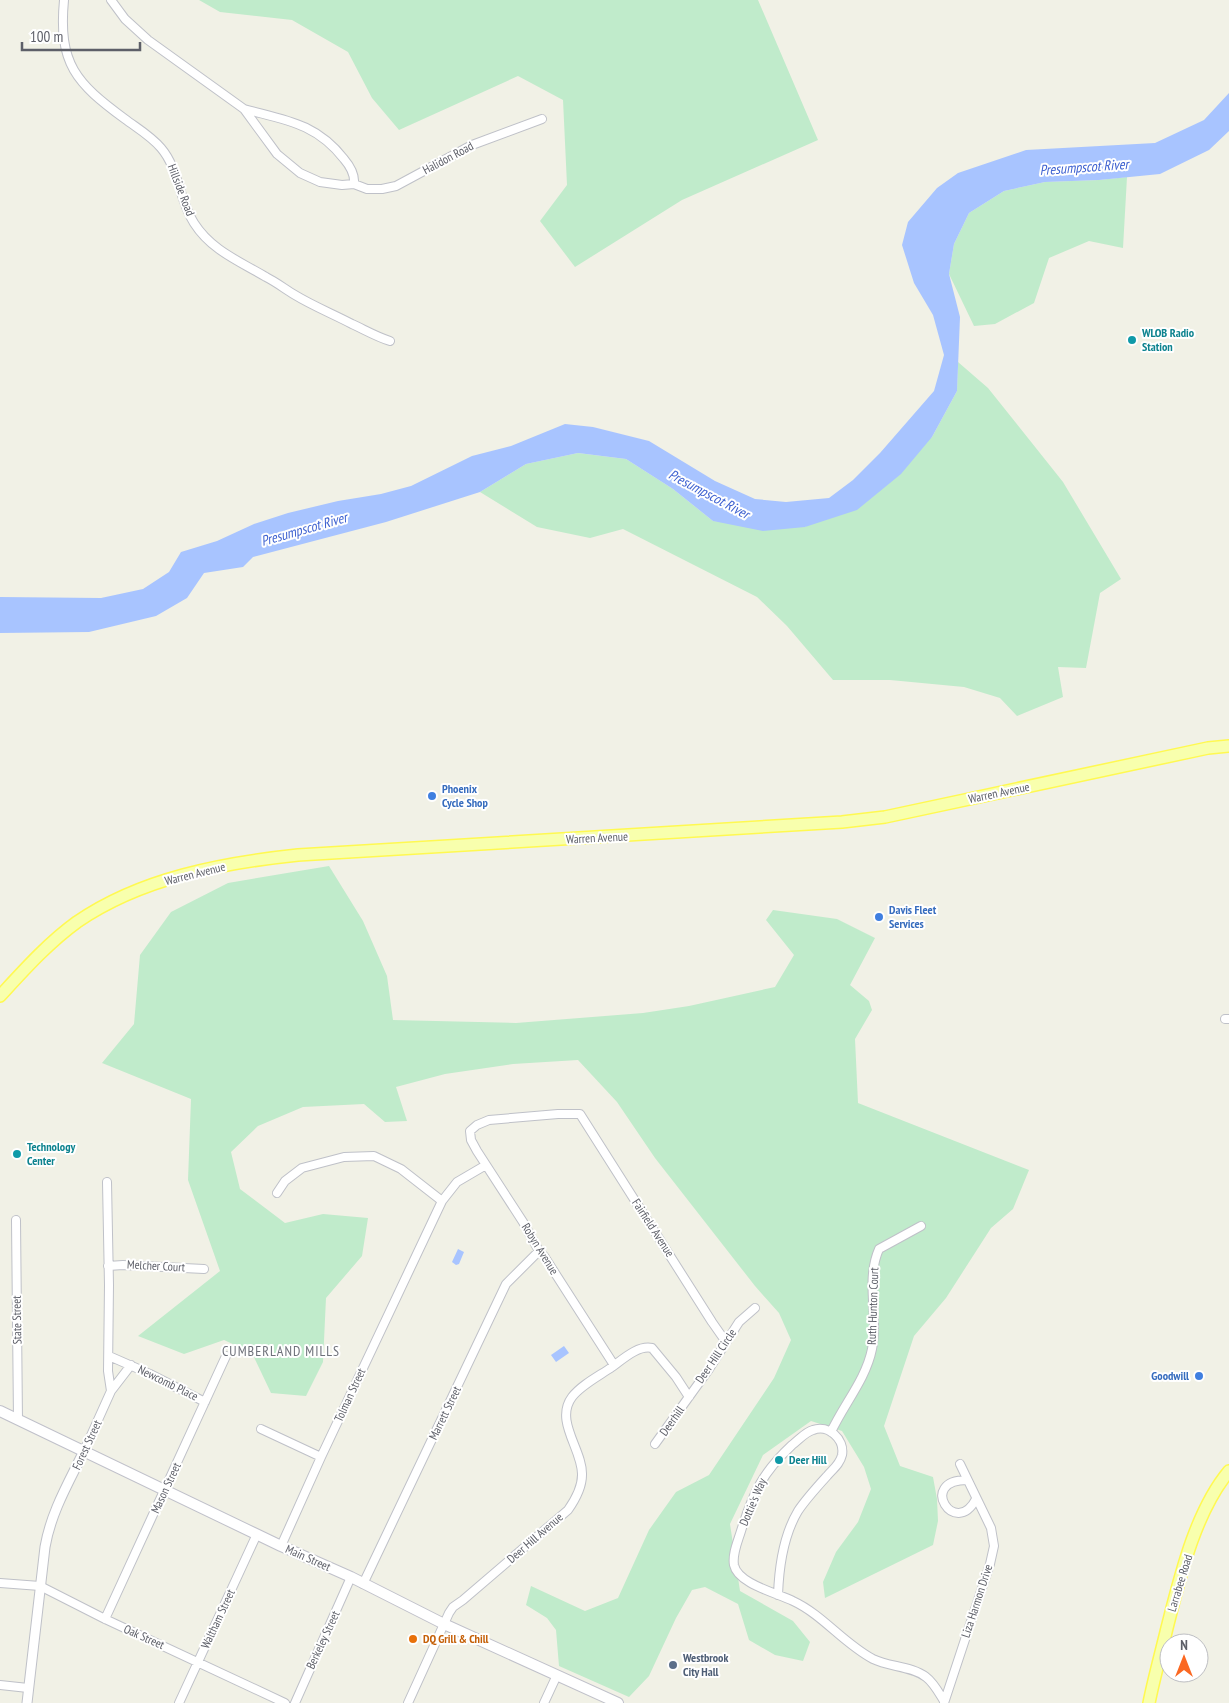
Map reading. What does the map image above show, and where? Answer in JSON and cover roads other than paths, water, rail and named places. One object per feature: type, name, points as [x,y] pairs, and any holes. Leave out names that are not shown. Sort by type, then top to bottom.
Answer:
[{"type":"main road","name":"Warren Avenue","points":[[0,996],[40,952],[76,923],[96,910],[142,888],[212,868],[298,855],[842,822],[885,817],[1208,748],[1229,746]]},
{"type":"main road","name":"Main Street","points":[[0,1411],[281,1546],[351,1577],[444,1624],[618,1703]]},
{"type":"main road","name":"Larrabee Road","points":[[1148,1703],[1170,1616],[1194,1536],[1208,1503],[1229,1471]]},
{"type":"street","name":"Hillside Road","points":[[64,0],[62,26],[64,45],[73,70],[95,96],[147,135],[164,151],[172,166],[190,218],[209,242],[233,259],[295,295],[390,341]]},
{"type":"street","name":"Halidon Road","points":[[111,0],[125,19],[148,40],[244,109],[277,154],[300,173],[320,182],[342,185],[354,184],[367,189],[382,189],[396,186],[472,145],[542,119]]},
{"type":"street","name":"Halidon Road","points":[[244,109],[293,121],[318,135],[331,144],[347,162],[354,178],[354,184]]},
{"type":"street","name":"Fairfield Avenue","points":[[470,1131],[477,1125],[489,1120],[580,1114],[726,1342]]},
{"type":"street","name":"Robyn Avenue","points":[[470,1131],[471,1140],[486,1165],[523,1222],[539,1251],[614,1365]]},
{"type":"street","points":[[277,1193],[285,1181],[302,1168],[344,1157],[374,1156],[401,1169],[442,1201]]},
{"type":"street","name":"Tolman Street","points":[[281,1546],[420,1244],[442,1201],[457,1182],[486,1165]]},
{"type":"street","points":[[107,1182],[108,1370],[111,1391]]},
{"type":"street","name":"State Street","points":[[16,1220],[18,1420]]},
{"type":"street","name":"Ruth Hunton Court","points":[[831,1432],[868,1366],[873,1347],[872,1277],[879,1249],[920,1226]]},
{"type":"street","name":"Marrett Street","points":[[363,1584],[506,1284],[539,1251]]},
{"type":"street","name":"Melcher Court","points":[[108,1266],[204,1269]]},
{"type":"street","name":"Deer Hill Circle","points":[[614,1365],[640,1349],[652,1348],[676,1377],[689,1397],[739,1322],[755,1308]]},
{"type":"street","name":"Newcomb Place","points":[[109,1356],[206,1402]]},
{"type":"street","name":"Mason Street","points":[[105,1619],[226,1356]]},
{"type":"street","name":"Newcomb Place","points":[[111,1391],[131,1365]]},
{"type":"street","name":"Deer Hill Avenue","points":[[444,1624],[448,1612],[453,1607],[568,1510],[572,1504],[581,1484],[582,1467],[570,1433],[566,1414],[568,1405],[572,1397],[614,1365]]},
{"type":"street","name":"Forest Street","points":[[26,1703],[48,1528],[54,1511],[111,1391]]},
{"type":"street","name":"Deerhill","points":[[655,1444],[689,1397]]},
{"type":"street","name":"Dottie's Way","points":[[831,1432],[818,1428],[812,1430],[783,1454],[762,1478],[748,1511],[735,1554],[734,1563],[737,1572],[748,1581],[794,1601],[814,1613],[855,1647],[873,1659],[919,1673],[926,1677],[932,1682],[944,1702]]},
{"type":"street","points":[[262,1429],[321,1457]]},
{"type":"street","points":[[778,1595],[779,1572],[790,1527],[798,1512],[834,1468],[842,1453],[842,1444],[831,1432]]},
{"type":"street","name":"Liza Harmon Drive","points":[[944,1702],[990,1564],[994,1546],[991,1528],[960,1464]]},
{"type":"street","points":[[967,1480],[955,1481],[946,1486],[943,1491],[943,1502],[949,1510],[959,1514],[970,1510],[976,1499]]},
{"type":"street","name":"Waltham Street","points":[[179,1703],[257,1534]]},
{"type":"street","name":"Berkeley Street","points":[[295,1703],[351,1577]]},
{"type":"street","name":"Oak Street","points":[[0,1583],[40,1586],[105,1619],[285,1703]]},
{"type":"street","points":[[408,1703],[444,1624]]},
{"type":"street","points":[[544,1703],[557,1675]]},
{"type":"street","points":[[0,1685],[28,1688]]},
{"type":"water","name":"Presumpscot River","points":[[1229,93],[1229,131],[1209,150],[1160,174],[1099,180],[1045,182],[1004,191],[969,213],[954,244],[949,274],[960,317],[957,391],[932,437],[901,474],[857,510],[805,527],[763,531],[713,521],[673,489],[626,459],[578,453],[526,464],[480,492],[386,522],[253,557],[243,567],[204,573],[187,598],[156,616],[89,632],[0,633],[0,597],[101,598],[143,589],[169,572],[181,552],[217,541],[254,524],[288,513],[411,486],[472,456],[511,446],[565,424],[593,427],[649,441],[715,481],[755,499],[786,502],[829,498],[853,480],[880,453],[934,391],[944,355],[933,315],[914,283],[902,245],[908,222],[937,188],[958,173],[1026,150],[1155,143],[1204,120]]},
{"type":"water","points":[[458,1249],[464,1252],[459,1264],[456,1265],[452,1262]]},
{"type":"water","points":[[564,1346],[569,1353],[556,1362],[551,1355]]},
{"type":"place","name":"WLOB Radio Station","points":[[1132,340]]},
{"type":"place","name":"Phoenix Cycle Shop","points":[[432,796]]},
{"type":"place","name":"Davis Fleet Services","points":[[879,917]]},
{"type":"place","name":"Technology Center","points":[[17,1154]]},
{"type":"place","name":"Goodwill","points":[[1199,1376]]},
{"type":"place","name":"Deer Hill","points":[[779,1460]]},
{"type":"place","name":"DQ Grill & Chill","points":[[413,1639]]},
{"type":"place","name":"Westbrook City Hall","points":[[673,1665]]},
{"type":"district","name":"CUMBERLAND MILLS","points":[[281,1351]]}]
